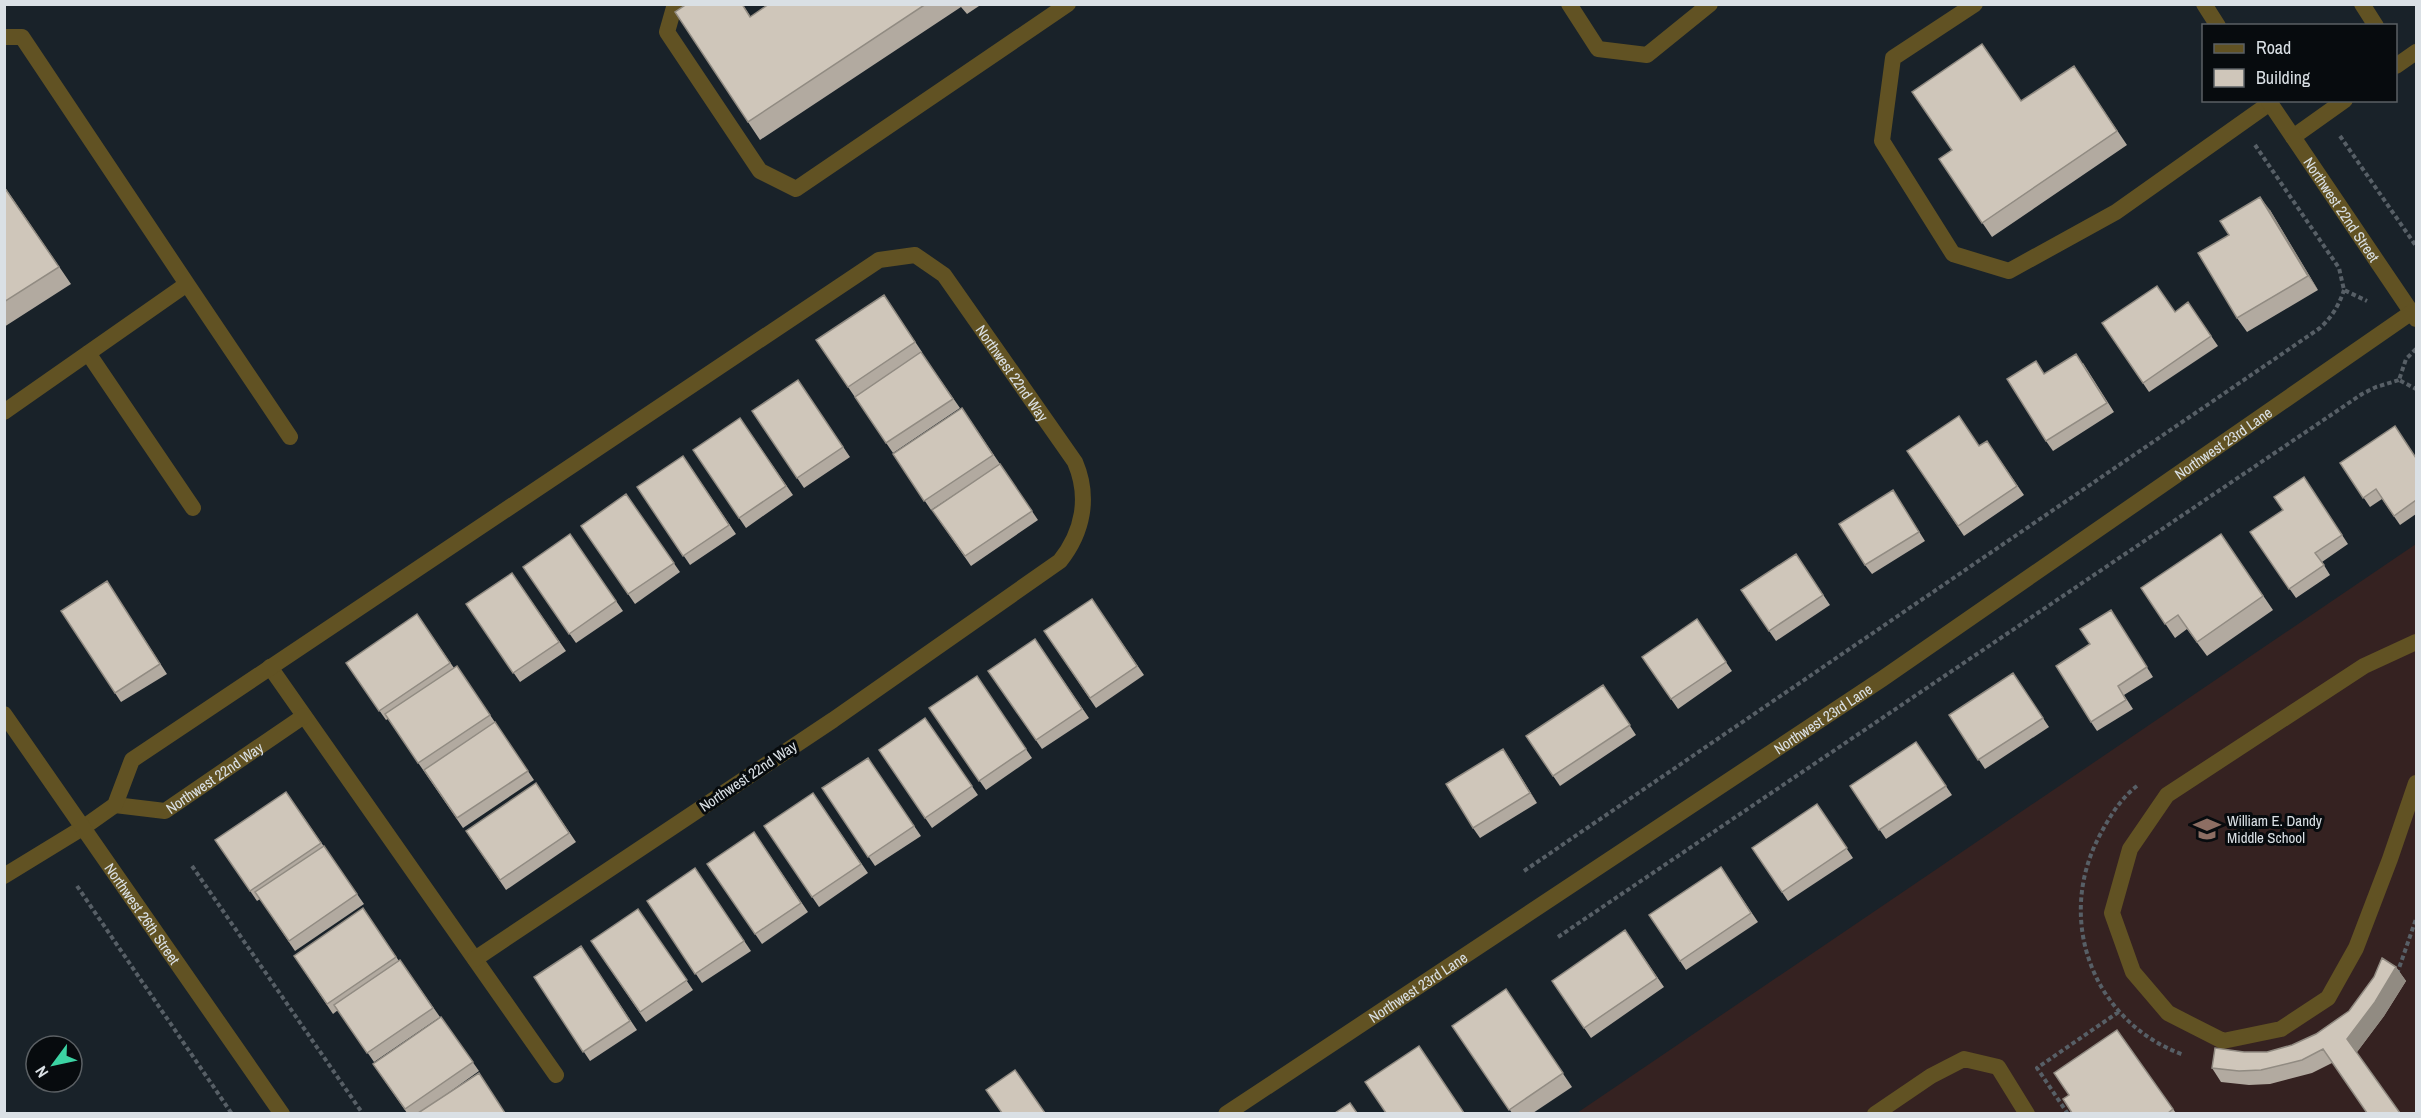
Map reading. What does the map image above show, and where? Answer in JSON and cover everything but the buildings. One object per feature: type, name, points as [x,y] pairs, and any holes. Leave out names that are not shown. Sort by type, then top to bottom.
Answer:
[{"type":"street","points":[[675,4],[667,32],[760,171],[796,189],[1068,4]]},
{"type":"street","points":[[1569,4],[1598,49],[1647,55],[1710,5]]},
{"type":"street","points":[[1975,4],[1893,58],[1882,141],[1953,254],[2009,271],[2116,212],[2269,102]]},
{"type":"street","points":[[2204,4],[2217,24]]},
{"type":"street","points":[[2362,4],[2375,24]]},
{"type":"street","points":[[4,37],[22,37],[290,437]]},
{"type":"street","points":[[2397,61],[2416,52]]},
{"type":"street","name":"Northwest 22nd Street","points":[[2269,102],[2414,315]]},
{"type":"street","points":[[2293,137],[2342,102]]},
{"type":"street","name":"Northwest 22nd Way","points":[[304,716],[165,811],[115,806],[132,759],[879,260],[915,255],[944,274],[957,292],[1075,462],[1083,479],[1083,511],[1076,538],[1066,553],[1060,561],[833,720],[475,959]]},
{"type":"street","points":[[4,412],[188,284]]},
{"type":"street","name":"Northwest 23rd Lane","points":[[1226,1113],[1882,678],[2386,330],[2414,315]]},
{"type":"street","points":[[88,353],[193,508]]},
{"type":"street","points":[[2416,642],[2364,666],[2167,795],[2130,849],[2112,913],[2133,972],[2168,1013],[2223,1041],[2281,1029],[2328,998],[2356,948],[2390,860],[2416,783]]},
{"type":"street","points":[[270,667],[556,1075]]},
{"type":"street","name":"Northwest 26th Street","points":[[8,725],[84,828],[282,1113]]},
{"type":"street","points":[[4,876],[84,828],[115,806]]},
{"type":"street","points":[[1875,1113],[1931,1076],[1964,1059],[1998,1067],[2027,1113]]},
{"type":"path","points":[[2326,114],[2416,246]]},
{"type":"path","points":[[1524,871],[2329,320],[2344,290],[2339,268],[2240,124]]},
{"type":"path","points":[[2344,290],[2365,299],[2406,359]]},
{"type":"path","points":[[2399,380],[2406,359],[2416,349]]},
{"type":"path","points":[[1558,937],[2362,394],[2399,380],[2416,389]]},
{"type":"path","points":[[2143,782],[2133,789],[2110,816],[2091,849],[2082,879],[2079,920],[2086,955],[2104,992],[2127,1020],[2164,1048],[2194,1059]]},
{"type":"path","points":[[192,866],[363,1113]]},
{"type":"path","points":[[76,886],[232,1113]]},
{"type":"path","points":[[2394,984],[2416,919]]},
{"type":"path","points":[[2068,1113],[2037,1068],[2120,1011]]},
{"type":"shaded area","name":"William E. Dandy Middle School","points":[[2416,544],[2416,1113],[1577,1113]]},
{"type":"place","name":"William E. Dandy Middle School","points":[[2207,829]]}]
